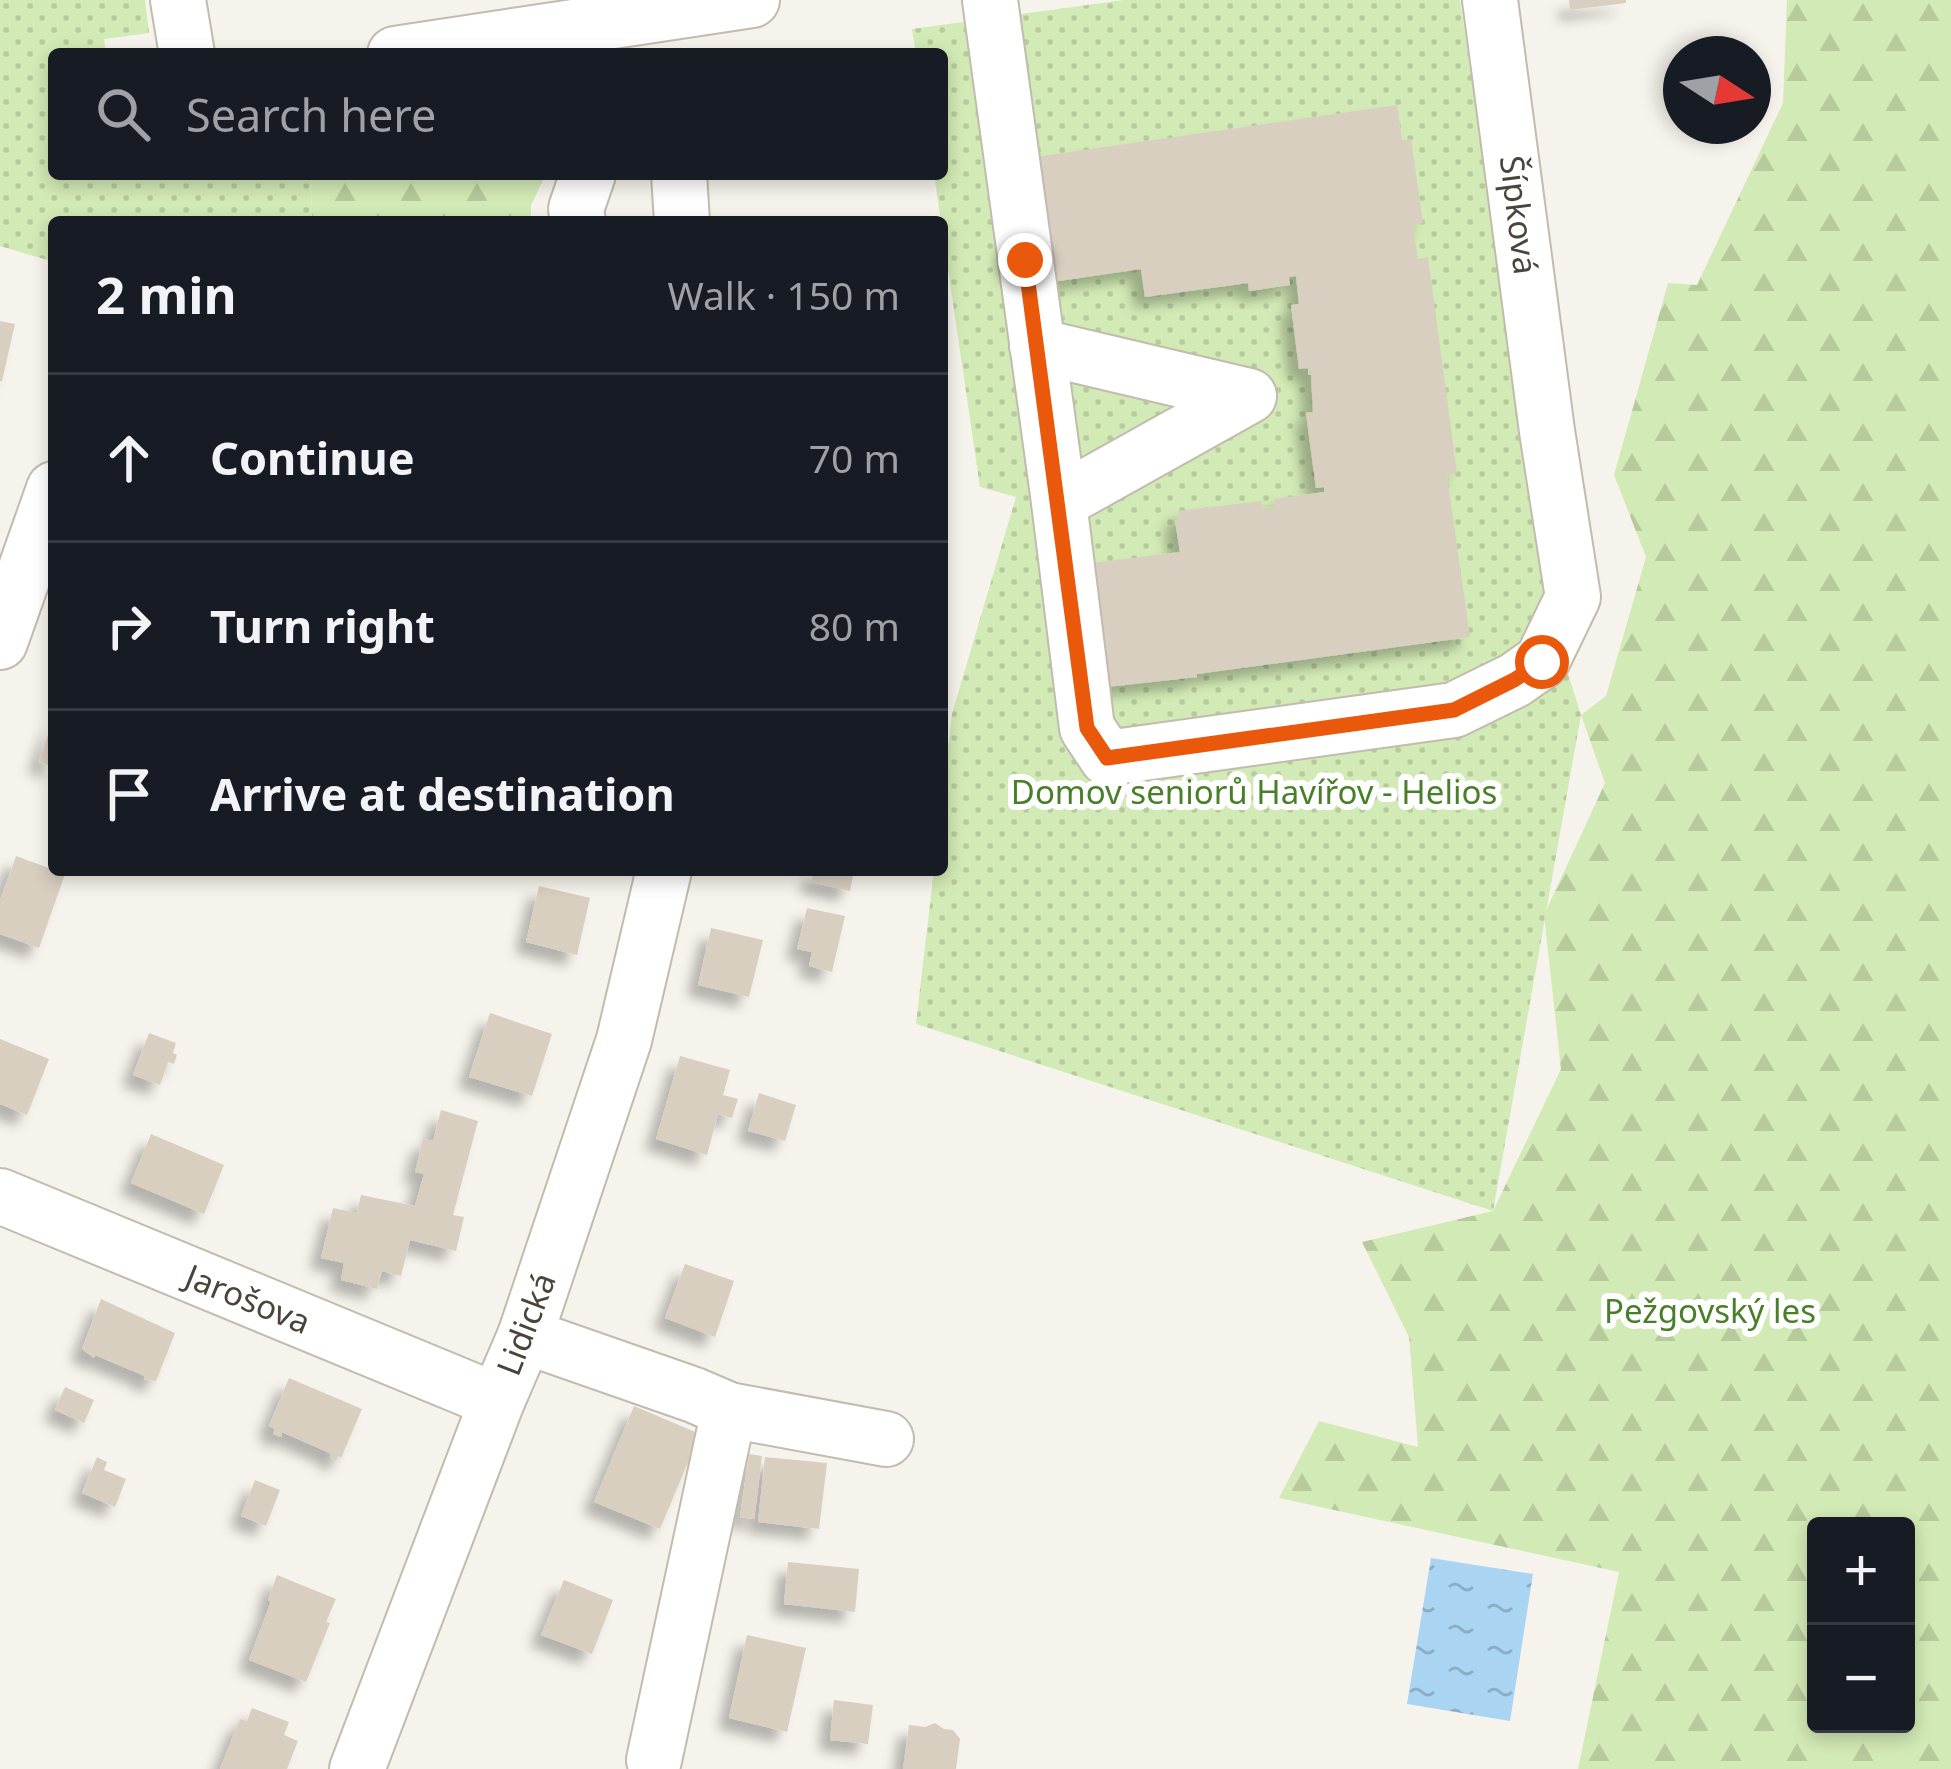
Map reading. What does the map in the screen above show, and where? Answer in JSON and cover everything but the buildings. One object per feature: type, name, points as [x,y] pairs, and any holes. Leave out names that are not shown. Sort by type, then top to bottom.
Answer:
[{"type":"street","points":[[178,0],[186,48]]},
{"type":"street","points":[[462,48],[662,30],[752,0]]},
{"type":"street","points":[[990,0],[1036,346],[1059,502],[1249,396],[1036,346]]},
{"type":"street","name":"Šípková","points":[[1059,502],[1087,728],[1107,758],[1454,710],[1542,662],[1573,597],[1490,0]]},
{"type":"street","points":[[577,216],[586,180]]},
{"type":"street","points":[[679,180],[682,216]]},
{"type":"street","points":[[0,642],[48,506]]},
{"type":"street","name":"Lidická","points":[[357,1769],[525,1336],[624,1040],[663,876]]},
{"type":"street","name":"Jarošova","points":[[0,1196],[497,1401]]},
{"type":"street","points":[[525,1336],[729,1410],[886,1439]]},
{"type":"street","points":[[654,1760],[729,1410]]},
{"type":"green space","points":[[0,0],[145,0],[149,33],[104,39],[105,48],[48,48],[48,180],[311,180],[312,216],[48,216],[48,260],[0,246]]},
{"type":"green space","name":"Domov seniorů Havířov - Helios","points":[[1124,0],[1460,0],[1553,626],[1581,715],[1493,1211],[916,1024],[933,876],[948,876],[952,714],[1016,497],[980,487],[948,269],[948,216],[940,216],[935,180],[948,180],[948,48],[915,48],[912,29]]},
{"type":"green space","name":"Pežgovský les","points":[[1787,0],[1951,0],[1951,1769],[1578,1769],[1619,1572],[1279,1498],[1319,1421],[1418,1447],[1409,1337],[1362,1242],[1493,1211],[1561,1069],[1544,915],[1605,783],[1581,715],[1606,696],[1646,557],[1614,475],[1668,283],[1697,285],[1764,144],[1771,144],[1771,128],[1783,103]]},
{"type":"green space","points":[[311,180],[543,180],[531,216],[312,216]]},
{"type":"water","points":[[1431,1558],[1533,1574],[1510,1721],[1407,1704]]},
{"type":"route","points":[[1025,260],[1087,728],[1107,758],[1454,710],[1542,662]]}]
